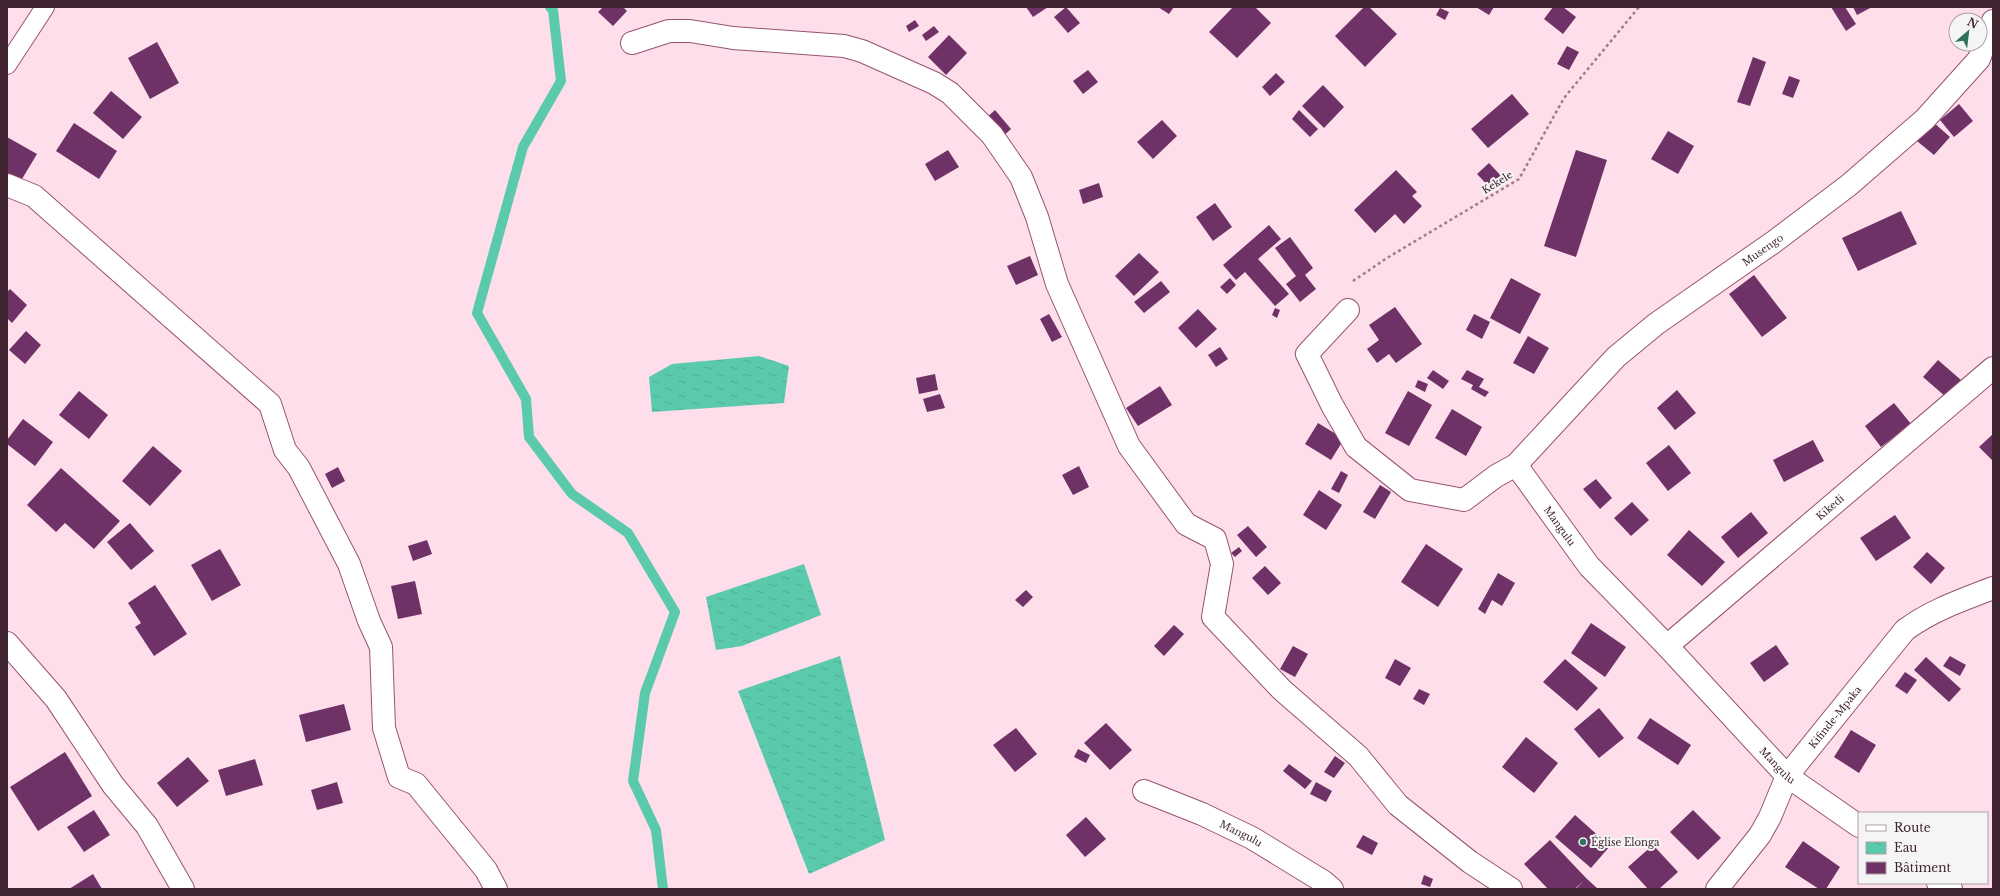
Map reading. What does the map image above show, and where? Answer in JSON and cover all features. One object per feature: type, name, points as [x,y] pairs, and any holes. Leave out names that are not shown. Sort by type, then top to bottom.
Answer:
[{"type":"street","name":"Musengo","points":[[1516,465],[1616,357],[1656,324],[1775,241],[1849,185],[1925,119],[1979,59],[1993,21]]},
{"type":"street","points":[[632,43],[669,31],[690,31],[733,38],[844,46],[862,51],[934,83],[950,93],[992,135],[1021,177],[1037,217],[1057,284],[1129,446],[1186,524],[1215,539],[1222,564],[1213,617],[1282,690],[1358,756],[1398,805],[1470,862],[1511,889]]},
{"type":"street","points":[[7,185],[34,196],[270,404],[285,450],[299,468],[346,557],[369,621],[381,647],[384,728],[399,777],[416,784],[486,870],[496,889]]},
{"type":"street","points":[[1348,310],[1307,354],[1356,447],[1410,490],[1464,500],[1496,476],[1516,465]]},
{"type":"street","name":"Kikedi","points":[[1667,646],[1993,368]]},
{"type":"street","name":"Mangulu","points":[[1516,465],[1588,566],[1667,646],[1787,776],[1858,825]]},
{"type":"street","name":"Kifinde-Mpaka","points":[[1717,889],[1760,835],[1770,817],[1787,776],[1905,630],[1919,620],[1942,608],[1993,588]]},
{"type":"street","points":[[7,643],[56,699],[113,785],[146,826],[183,889]]},
{"type":"street","name":"Mangulu","points":[[1144,791],[1202,814],[1252,838],[1324,882],[1332,889]]},
{"type":"street","points":[[1940,884],[1951,889]]},
{"type":"lane","points":[[7,65],[45,7]]},
{"type":"path","name":"Kekele","points":[[1348,310],[1349,284],[1387,258],[1519,180],[1564,98],[1639,7]]},
{"type":"water","points":[[759,356],[789,366],[784,403],[652,412],[649,377],[672,364]]},
{"type":"water","points":[[804,564],[821,615],[742,646],[716,650],[706,597]]},
{"type":"water","points":[[840,656],[885,840],[809,874],[738,691]]},
{"type":"building","points":[[603,7],[623,7],[627,11],[613,26],[598,12]]},
{"type":"building","points":[[1026,7],[1048,7],[1033,17]]},
{"type":"building","points":[[1066,7],[1080,23],[1068,33],[1054,17]]},
{"type":"building","points":[[1158,7],[1174,7],[1169,14]]},
{"type":"building","points":[[1233,7],[1255,7],[1271,23],[1237,58],[1209,32]]},
{"type":"building","points":[[1364,7],[1369,7],[1397,34],[1365,67],[1335,36]]},
{"type":"building","points":[[1476,7],[1494,7],[1489,15]]},
{"type":"building","points":[[1553,7],[1563,7],[1576,17],[1563,34],[1544,19]]},
{"type":"building","points":[[1831,7],[1845,7],[1856,24],[1846,31]]},
{"type":"building","points":[[1853,7],[1872,7],[1857,15]]},
{"type":"building","points":[[1440,8],[1449,12],[1445,20],[1436,15]]},
{"type":"building","points":[[915,20],[919,26],[909,32],[906,26]]},
{"type":"building","points":[[934,26],[939,32],[926,41],[922,35]]},
{"type":"building","points":[[949,35],[967,53],[946,75],[928,57]]},
{"type":"building","points":[[157,42],[179,83],[150,99],[128,58]]},
{"type":"building","points":[[1567,46],[1579,52],[1569,70],[1557,64]]},
{"type":"building","points":[[1753,57],[1766,62],[1750,106],[1737,102]]},
{"type":"building","points":[[1088,70],[1098,82],[1083,94],[1073,81]]},
{"type":"building","points":[[1276,73],[1285,82],[1270,96],[1262,87]]},
{"type":"building","points":[[1789,76],[1800,80],[1793,98],[1782,94]]},
{"type":"building","points":[[1323,85],[1344,107],[1324,128],[1302,106]]},
{"type":"building","points":[[111,91],[142,117],[123,139],[93,113]]},
{"type":"building","points":[[1512,94],[1529,114],[1488,148],[1471,129]]},
{"type":"building","points":[[1959,104],[1973,121],[1954,137],[1940,120]]},
{"type":"building","points":[[995,110],[1011,129],[1000,139],[984,120]]},
{"type":"building","points":[[1299,110],[1318,129],[1310,137],[1292,119]]},
{"type":"building","points":[[1162,120],[1177,136],[1153,159],[1137,142]]},
{"type":"building","points":[[1933,122],[1950,137],[1934,155],[1917,141]]},
{"type":"building","points":[[74,123],[117,151],[99,179],[56,151]]},
{"type":"building","points":[[1668,131],[1694,146],[1678,174],[1651,159]]},
{"type":"building","points":[[7,137],[37,154],[19,184],[7,177]]},
{"type":"building","points":[[948,150],[959,167],[935,181],[925,164]]},
{"type":"building","points":[[1576,150],[1607,160],[1576,257],[1544,246]]},
{"type":"building","points":[[1489,163],[1504,179],[1492,190],[1477,174]]},
{"type":"building","points":[[1396,170],[1417,192],[1412,196],[1422,206],[1404,224],[1395,214],[1375,233],[1354,210]]},
{"type":"building","points":[[1099,183],[1103,197],[1083,204],[1079,190]]},
{"type":"building","points":[[1215,203],[1232,227],[1213,241],[1196,217]]},
{"type":"building","points":[[1901,211],[1917,244],[1858,271],[1842,238]]},
{"type":"building","points":[[1269,225],[1281,239],[1258,259],[1289,294],[1275,306],[1245,272],[1236,280],[1223,265]]},
{"type":"building","points":[[1290,237],[1313,268],[1305,275],[1316,289],[1300,302],[1286,284],[1296,276],[1275,248]]},
{"type":"building","points":[[1139,253],[1159,272],[1134,296],[1115,276]]},
{"type":"building","points":[[1030,256],[1038,275],[1016,285],[1007,266]]},
{"type":"building","points":[[1754,275],[1787,318],[1762,337],[1729,294]]},
{"type":"building","points":[[1230,278],[1236,285],[1227,294],[1220,287]]},
{"type":"building","points":[[1511,278],[1541,294],[1520,334],[1490,318]]},
{"type":"building","points":[[1161,281],[1170,292],[1144,313],[1134,302]]},
{"type":"building","points":[[10,289],[27,305],[12,323],[7,318],[7,292]]},
{"type":"building","points":[[1395,307],[1422,344],[1396,363],[1389,354],[1377,363],[1367,349],[1379,340],[1369,325]]},
{"type":"building","points":[[1275,308],[1280,310],[1277,318],[1272,315]]},
{"type":"building","points":[[1198,309],[1217,329],[1196,348],[1178,328]]},
{"type":"building","points":[[1049,314],[1062,337],[1052,342],[1040,319]]},
{"type":"building","points":[[1474,314],[1490,322],[1482,339],[1466,330]]},
{"type":"building","points":[[26,331],[41,345],[25,364],[9,350]]},
{"type":"building","points":[[1528,336],[1549,348],[1534,374],[1513,363]]},
{"type":"building","points":[[1220,347],[1228,359],[1216,367],[1208,355]]},
{"type":"building","points":[[1938,360],[1961,380],[1946,397],[1923,377]]},
{"type":"building","points":[[1433,370],[1449,381],[1443,389],[1427,378]]},
{"type":"building","points":[[1467,370],[1484,379],[1479,387],[1489,392],[1485,397],[1471,389],[1473,385],[1461,379]]},
{"type":"building","points":[[935,374],[938,390],[919,394],[916,378]]},
{"type":"building","points":[[1418,380],[1428,384],[1425,392],[1415,387]]},
{"type":"building","points":[[1160,386],[1172,405],[1138,426],[1126,408]]},
{"type":"building","points":[[1677,390],[1696,413],[1675,430],[1657,408]]},
{"type":"building","points":[[79,391],[108,415],[89,439],[59,415]]},
{"type":"building","points":[[1408,391],[1432,405],[1409,446],[1385,433]]},
{"type":"building","points":[[940,394],[945,408],[927,412],[923,399]]},
{"type":"building","points":[[1894,403],[1911,424],[1881,447],[1865,426]]},
{"type":"building","points":[[1452,409],[1482,427],[1466,456],[1435,438]]},
{"type":"building","points":[[23,419],[53,442],[35,466],[7,444],[7,440]]},
{"type":"building","points":[[1318,423],[1344,439],[1331,460],[1305,444]]},
{"type":"building","points":[[1993,434],[1993,461],[1979,447]]},
{"type":"building","points":[[1813,440],[1824,461],[1784,482],[1773,460]]},
{"type":"building","points":[[1669,445],[1691,473],[1668,491],[1646,463]]},
{"type":"building","points":[[153,446],[182,471],[150,506],[122,481]]},
{"type":"building","points":[[1079,466],[1089,487],[1073,495],[1062,475]]},
{"type":"building","points":[[338,467],[345,481],[332,488],[325,474]]},
{"type":"building","points":[[61,468],[120,521],[94,549],[65,523],[56,532],[27,505]]},
{"type":"building","points":[[1341,471],[1348,475],[1339,493],[1331,489]]},
{"type":"building","points":[[1596,479],[1612,498],[1600,509],[1583,489]]},
{"type":"building","points":[[1380,485],[1391,492],[1375,519],[1363,512]]},
{"type":"building","points":[[1319,490],[1342,505],[1326,530],[1303,515]]},
{"type":"building","points":[[1632,502],[1649,520],[1631,536],[1614,518]]},
{"type":"building","points":[[1751,512],[1768,533],[1738,558],[1721,537]]},
{"type":"building","points":[[1895,515],[1911,538],[1876,561],[1860,538]]},
{"type":"building","points":[[130,523],[154,551],[131,570],[107,542]]},
{"type":"building","points":[[1248,526],[1267,547],[1256,557],[1237,535]]},
{"type":"building","points":[[1689,530],[1725,562],[1702,586],[1667,555]]},
{"type":"building","points":[[427,540],[432,554],[413,561],[408,546]]},
{"type":"building","points":[[1426,544],[1463,569],[1438,607],[1401,582]]},
{"type":"building","points":[[1239,547],[1242,551],[1235,557],[1231,553]]},
{"type":"building","points":[[220,549],[241,585],[212,601],[191,565]]},
{"type":"building","points":[[1927,552],[1945,568],[1931,584],[1913,567]]},
{"type":"building","points":[[1265,566],[1281,583],[1268,595],[1252,578]]},
{"type":"building","points":[[1498,573],[1515,583],[1502,606],[1492,600],[1485,614],[1478,609]]},
{"type":"building","points":[[415,581],[422,614],[398,619],[391,586]]},
{"type":"building","points":[[155,585],[187,634],[154,656],[135,627],[141,623],[128,603]]},
{"type":"building","points":[[1026,590],[1033,597],[1023,607],[1015,600]]},
{"type":"building","points":[[1591,623],[1626,647],[1605,677],[1571,653]]},
{"type":"building","points":[[1174,625],[1184,634],[1164,656],[1154,646]]},
{"type":"building","points":[[1776,645],[1789,664],[1764,682],[1750,663]]},
{"type":"building","points":[[1293,646],[1308,654],[1295,677],[1280,669]]},
{"type":"building","points":[[1950,656],[1966,665],[1960,676],[1943,666]]},
{"type":"building","points":[[1926,657],[1961,689],[1949,702],[1914,670]]},
{"type":"building","points":[[1395,659],[1411,668],[1400,686],[1385,678]]},
{"type":"building","points":[[1565,659],[1598,688],[1577,711],[1543,682]]},
{"type":"building","points":[[1905,672],[1917,680],[1907,694],[1895,686]]},
{"type":"building","points":[[1419,689],[1430,694],[1424,705],[1413,699]]},
{"type":"building","points":[[344,704],[351,730],[306,742],[299,715]]},
{"type":"building","points":[[1599,708],[1624,738],[1599,758],[1574,729]]},
{"type":"building","points":[[1650,718],[1691,745],[1678,765],[1637,738]]},
{"type":"building","points":[[1106,723],[1132,750],[1110,770],[1084,743]]},
{"type":"building","points":[[1016,728],[1037,754],[1015,772],[993,745]]},
{"type":"building","points":[[1851,730],[1876,745],[1859,773],[1834,757]]},
{"type":"building","points":[[1526,737],[1558,763],[1534,793],[1502,767]]},
{"type":"building","points":[[1078,749],[1090,755],[1086,763],[1074,757]]},
{"type":"building","points":[[65,752],[92,796],[38,831],[10,787]]},
{"type":"building","points":[[1335,756],[1345,763],[1334,778],[1324,772]]},
{"type":"building","points":[[188,757],[209,781],[177,807],[157,783]]},
{"type":"building","points":[[255,759],[263,785],[226,796],[218,770]]},
{"type":"building","points":[[1289,764],[1312,781],[1305,789],[1283,771]]},
{"type":"building","points":[[337,782],[343,803],[317,810],[311,790]]},
{"type":"building","points":[[1316,782],[1332,791],[1326,802],[1310,794]]},
{"type":"building","points":[[94,810],[110,835],[84,852],[67,827]]},
{"type":"building","points":[[1693,810],[1721,838],[1698,860],[1670,832]]},
{"type":"building","name":"Église Elonga","points":[[1575,815],[1610,846],[1591,868],[1555,837]]},
{"type":"building","points":[[1086,817],[1106,839],[1085,857],[1066,835]]},
{"type":"building","points":[[1363,835],[1378,843],[1372,855],[1356,847]]},
{"type":"building","points":[[1550,840],[1598,889],[1576,889],[1583,881],[1575,889],[1548,889],[1524,864]]},
{"type":"building","points":[[1803,841],[1840,867],[1826,889],[1819,889],[1785,867]]},
{"type":"building","points":[[1653,845],[1678,872],[1659,889],[1648,889],[1628,867]]},
{"type":"building","points":[[93,874],[102,889],[69,889]]},
{"type":"building","points":[[1424,875],[1433,879],[1430,887],[1421,884]]},
{"type":"waterway","points":[[550,7],[553,10],[561,81],[523,147],[477,313],[526,399],[529,437],[572,494],[628,533],[675,612],[645,693],[633,781],[656,830],[663,889]]},
{"type":"place","name":"Église Elonga","points":[[1583,842]]}]
